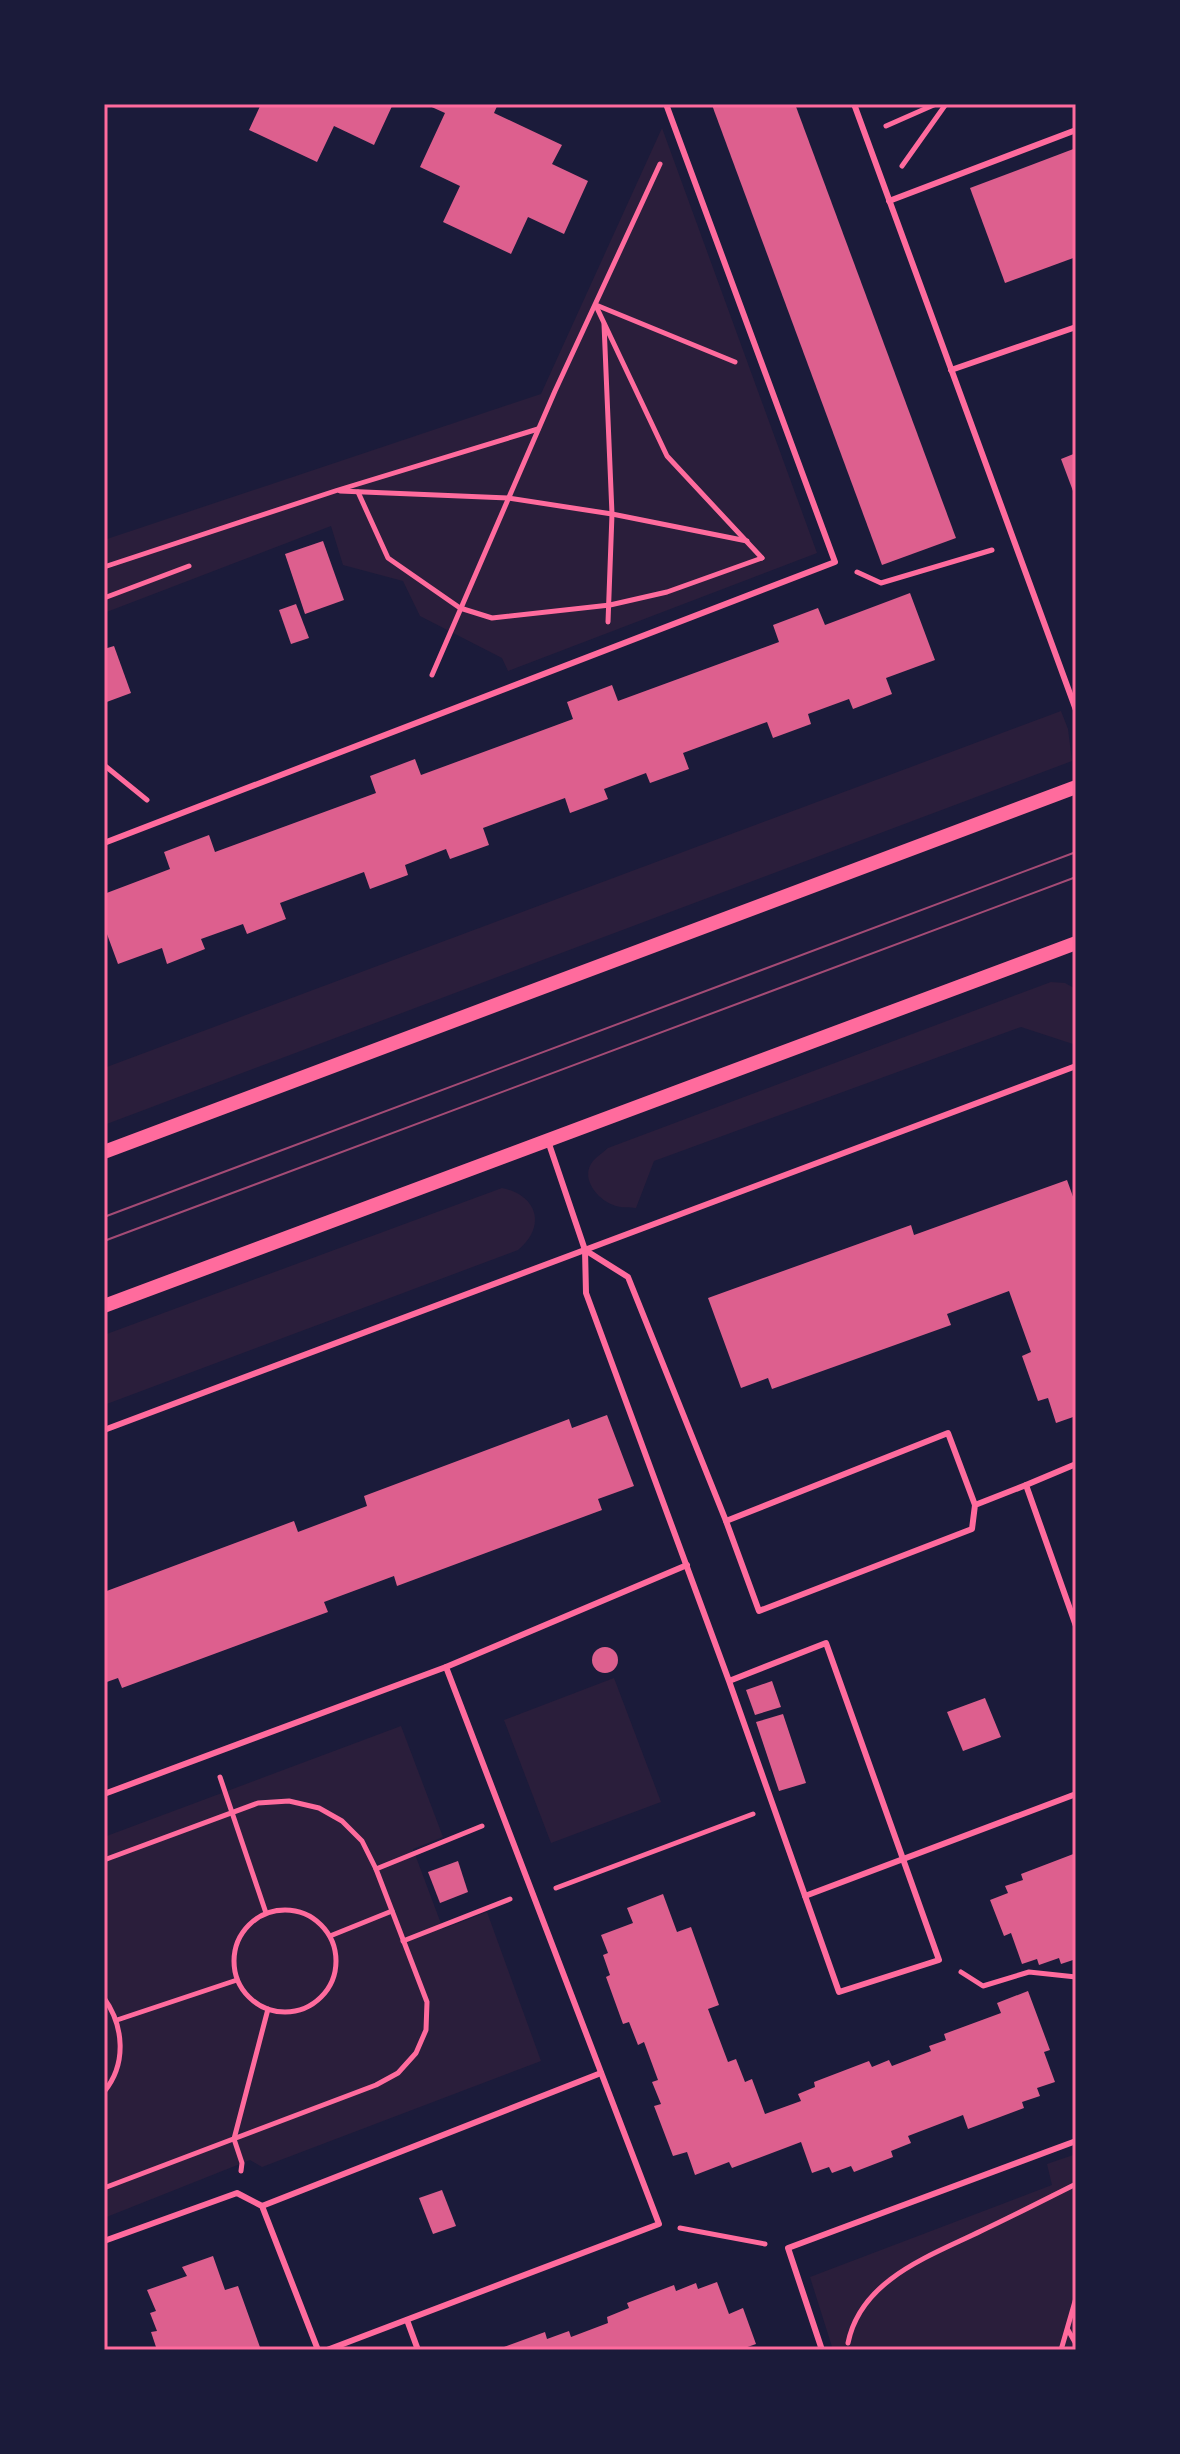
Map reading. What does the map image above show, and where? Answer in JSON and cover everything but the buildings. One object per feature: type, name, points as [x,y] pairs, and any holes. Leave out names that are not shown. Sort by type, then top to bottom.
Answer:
[{"type":"street","points":[[104,1152],[1076,787]]},
{"type":"street","points":[[104,1306],[1076,943]]},
{"type":"lane","points":[[104,843],[835,562],[666,104]]},
{"type":"lane","points":[[854,104],[1076,710]]},
{"type":"lane","points":[[889,201],[1076,130]]},
{"type":"lane","points":[[951,370],[1076,327]]},
{"type":"lane","points":[[104,1430],[1076,1066]]},
{"type":"lane","points":[[548,1141],[585,1250],[586,1293],[729,1681],[839,1992],[939,1960],[826,1643],[729,1681]]},
{"type":"lane","points":[[585,1250],[628,1277],[759,1611],[972,1529],[975,1505],[948,1433],[726,1521]]},
{"type":"lane","points":[[975,1505],[1076,1464]]},
{"type":"lane","points":[[1026,1485],[1076,1626]]},
{"type":"lane","points":[[104,1794],[446,1667],[687,1565]]},
{"type":"lane","points":[[327,2350],[659,2224],[446,1667]]},
{"type":"lane","points":[[805,1896],[1076,1794]]},
{"type":"lane","points":[[262,2206],[601,2073]]},
{"type":"lane","points":[[822,2350],[788,2248],[1076,2141]]},
{"type":"lane","points":[[104,2241],[237,2193],[262,2206],[318,2350]]},
{"type":"lane","points":[[407,2320],[418,2350]]},
{"type":"path","points":[[865,136],[936,104]]},
{"type":"path","points":[[885,190],[946,104]]},
{"type":"path","points":[[432,675],[508,498],[675,130]]},
{"type":"path","points":[[595,305],[667,456],[784,581]]},
{"type":"path","points":[[595,305],[765,374]]},
{"type":"path","points":[[604,319],[612,514],[610,605],[604,651]]},
{"type":"path","points":[[104,567],[335,491],[539,429]]},
{"type":"path","points":[[335,491],[508,498],[612,514],[747,541]]},
{"type":"path","points":[[358,492],[388,558],[460,608],[492,618],[610,605],[667,592],[762,558]]},
{"type":"path","points":[[835,562],[881,583],[995,549]]},
{"type":"path","points":[[104,598],[189,566]]},
{"type":"path","points":[[104,765],[168,818]]},
{"type":"path","points":[[211,1754],[266,1913]]},
{"type":"path","points":[[104,1860],[258,1803],[289,1801],[319,1808],[342,1821],[362,1841],[376,1869],[427,2002],[426,2030],[416,2053],[398,2073],[376,2085],[104,2188]]},
{"type":"path","points":[[403,1941],[773,1807]]},
{"type":"path","points":[[376,1869],[503,1817]]},
{"type":"path","points":[[281,1909],[295,1910],[321,1924],[330,1936],[336,1953],[336,1970],[324,1993],[303,2009],[285,2012],[268,2009],[245,1993],[237,1980],[234,1967],[238,1940],[254,1919],[266,1913],[281,1909]]},
{"type":"path","points":[[330,1936],[392,1911]]},
{"type":"path","points":[[939,1960],[983,1986],[1029,1972],[1076,1977]]},
{"type":"path","points":[[117,2020],[237,1980]]},
{"type":"path","points":[[104,1998],[117,2020],[121,2042],[119,2064],[104,2092]]},
{"type":"path","points":[[237,2193],[242,2163],[234,2139],[268,2009]]},
{"type":"path","points":[[846,2350],[850,2331],[877,2290],[900,2271],[1076,2184]]},
{"type":"path","points":[[659,2224],[788,2248]]},
{"type":"path","points":[[1061,2350],[1076,2298]]},
{"type":"path","points":[[1067,2329],[1076,2344]]},
{"type":"shaded area","points":[[662,128],[817,553],[508,671],[502,658],[420,616],[403,581],[343,565],[331,526],[104,613],[104,540],[541,394]]},
{"type":"shaded area","points":[[1061,711],[1068,729],[1072,761],[104,1125],[104,1068]]},
{"type":"shaded area","points":[[1051,982],[1065,983],[1076,989],[1076,1042],[1073,1044],[1021,1027],[654,1161],[636,1208],[609,1203],[592,1188],[589,1168],[608,1148]]},
{"type":"shaded area","points":[[502,1188],[523,1197],[534,1213],[533,1231],[518,1250],[104,1405],[104,1335]]},
{"type":"shaded area","points":[[614,1678],[661,1802],[551,1843],[504,1720]]},
{"type":"shaded area","points":[[401,1726],[443,1837],[413,1849],[443,1929],[487,1912],[541,2061],[262,2167],[250,2160],[104,2218],[104,1837]]},
{"type":"shaded area","points":[[1076,2154],[1076,2350],[833,2350],[810,2277],[1052,2185],[1047,2164]]},
{"type":"tram line","points":[[104,1217],[1076,852]]},
{"type":"tram line","points":[[104,1241],[1076,877]]}]
